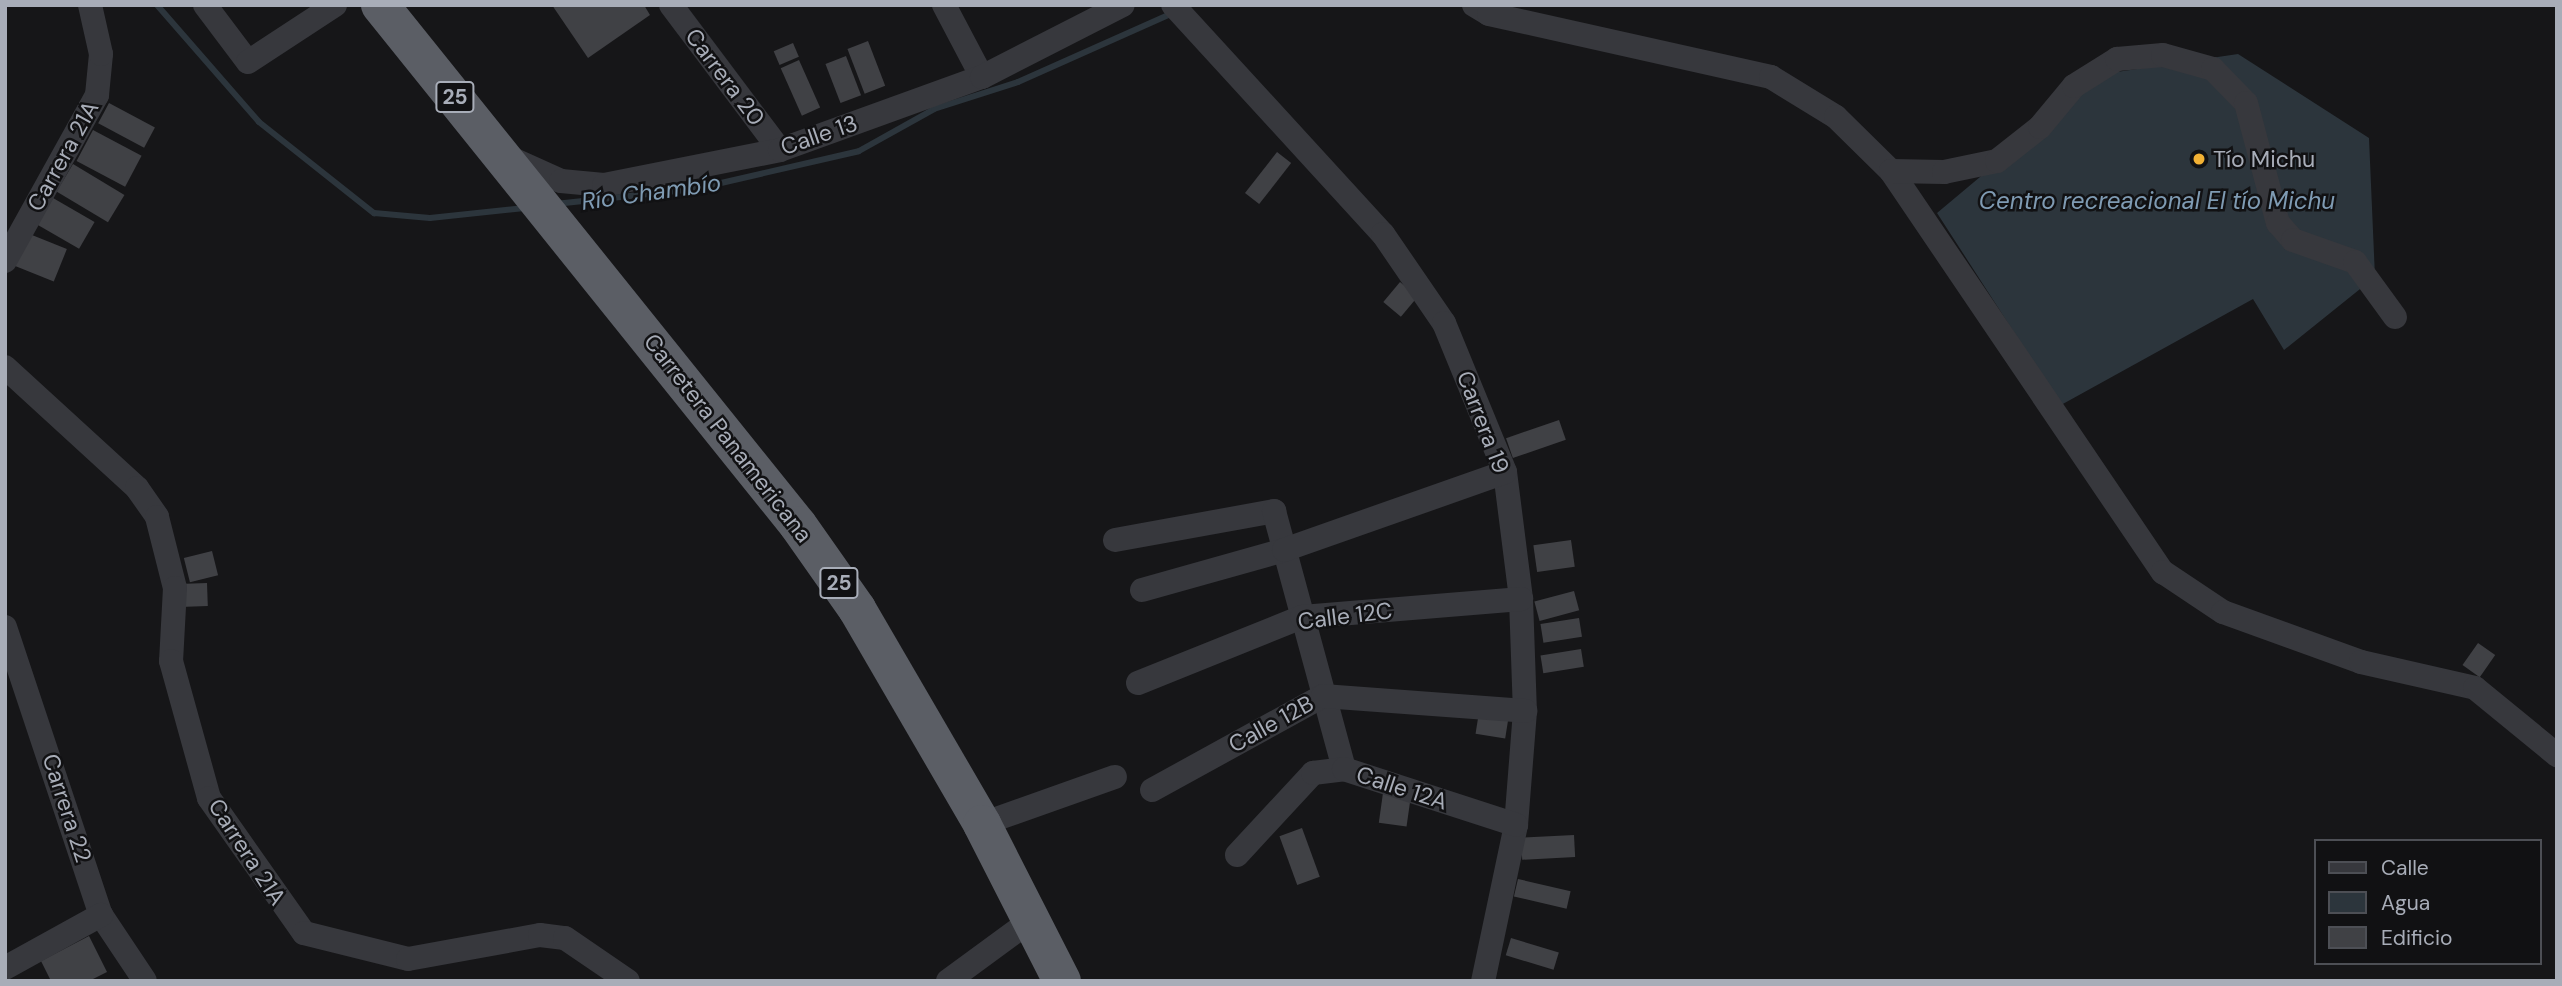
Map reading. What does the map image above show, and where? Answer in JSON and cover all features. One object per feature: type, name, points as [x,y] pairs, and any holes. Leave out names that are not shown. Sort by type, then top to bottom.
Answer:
[{"type":"highway","name":"Carretera Panamericana","points":[[380,5],[558,224],[850,599],[982,824],[1062,981]]},
{"type":"street","name":"Carrera 21A","points":[[5,261],[97,96],[101,54],[90,5]]},
{"type":"street","points":[[205,5],[248,62],[335,5]]},
{"type":"street","name":"Carrera 20","points":[[671,5],[780,150]]},
{"type":"street","points":[[944,5],[982,77]]},
{"type":"street","name":"Calle 13","points":[[499,153],[561,181],[604,184],[780,150],[982,77],[1123,5]]},
{"type":"street","points":[[1474,5],[1489,14],[1770,77],[1836,117],[1891,171],[2163,572],[2223,612],[2361,662],[2475,688],[2557,755]]},
{"type":"street","name":"Carrera 19","points":[[1179,13],[1383,234],[1444,323],[1506,472],[1521,598],[1525,711],[1516,825],[1483,981]]},
{"type":"street","points":[[1891,171],[1944,172],[1997,161],[2085,79],[2117,59],[2163,55],[2213,69],[2246,103],[2278,222],[2293,240],[2355,262],[2395,317]]},
{"type":"street","name":"Carrera 21A","points":[[5,367],[137,488],[157,517],[175,588],[171,661],[209,798],[304,933],[408,959],[540,935],[565,938],[628,981]]},
{"type":"street","points":[[1142,590],[1284,550],[1506,472]]},
{"type":"street","points":[[1115,540],[1273,511],[1344,769]]},
{"type":"street","name":"Calle 12C","points":[[1138,683],[1303,617],[1521,598]]},
{"type":"street","name":"Carrera 22","points":[[5,628],[101,915],[145,981]]},
{"type":"street","name":"Calle 12B","points":[[1152,790],[1324,696],[1525,711]]},
{"type":"street","name":"Calle 12A","points":[[1237,855],[1313,773],[1344,769],[1516,825]]},
{"type":"street","points":[[982,824],[1115,777]]},
{"type":"street","points":[[5,968],[101,915]]},
{"type":"street","points":[[948,981],[1031,920]]},
{"type":"water","name":"Centro recreacional El tío Michu","points":[[2238,54],[2369,138],[2375,277],[2284,350],[2253,299],[2061,405],[1937,213],[2103,74]]},
{"type":"building","points":[[552,5],[644,5],[650,15],[588,58]]},
{"type":"building","points":[[868,41],[885,86],[865,94],[847,49]]},
{"type":"building","points":[[793,43],[799,57],[780,65],[774,51]]},
{"type":"building","points":[[846,56],[861,95],[841,103],[825,64]]},
{"type":"building","points":[[799,60],[820,108],[802,116],[781,68]]},
{"type":"building","points":[[109,103],[155,127],[144,148],[98,123]]},
{"type":"building","points":[[93,130],[142,156],[125,187],[77,161]]},
{"type":"building","points":[[1277,152],[1291,163],[1259,204],[1245,193]]},
{"type":"building","points":[[73,164],[124,195],[108,222],[57,191]]},
{"type":"building","points":[[53,198],[95,222],[79,249],[38,225]]},
{"type":"building","points":[[27,233],[67,249],[54,282],[14,265]]},
{"type":"building","points":[[1400,282],[1418,297],[1401,317],[1383,302]]},
{"type":"building","points":[[1559,420],[1566,440],[1513,458],[1506,438]]},
{"type":"building","points":[[1571,540],[1575,567],[1537,572],[1533,545]]},
{"type":"building","points":[[212,551],[218,575],[190,582],[184,558]]},
{"type":"building","points":[[207,583],[208,606],[180,607],[179,584]]},
{"type":"building","points":[[1574,591],[1579,610],[1540,621],[1534,602]]},
{"type":"building","points":[[1579,618],[1582,637],[1543,643],[1540,624]]},
{"type":"building","points":[[2478,643],[2495,655],[2480,677],[2463,665]]},
{"type":"building","points":[[1581,649],[1584,667],[1543,673],[1541,655]]},
{"type":"building","points":[[1479,712],[1509,717],[1505,738],[1476,734]]},
{"type":"building","points":[[1383,793],[1411,797],[1407,827],[1379,823]]},
{"type":"building","points":[[1302,828],[1320,877],[1297,885],[1279,836]]},
{"type":"building","points":[[1574,835],[1575,857],[1522,860],[1521,838]]},
{"type":"building","points":[[1518,879],[1571,891],[1567,909],[1514,897]]},
{"type":"building","points":[[89,936],[107,972],[89,981],[51,981],[41,961]]},
{"type":"building","points":[[1511,938],[1559,953],[1554,970],[1506,955]]},
{"type":"waterway","name":"Río Chambío","points":[[157,5],[259,122],[374,213],[430,218],[524,208]]},
{"type":"waterway","name":"Río Chambío","points":[[555,204],[695,189],[859,151],[934,109],[1018,82],[1171,14]]},
{"type":"place","name":"Tío Michu","points":[[2199,159]]}]
